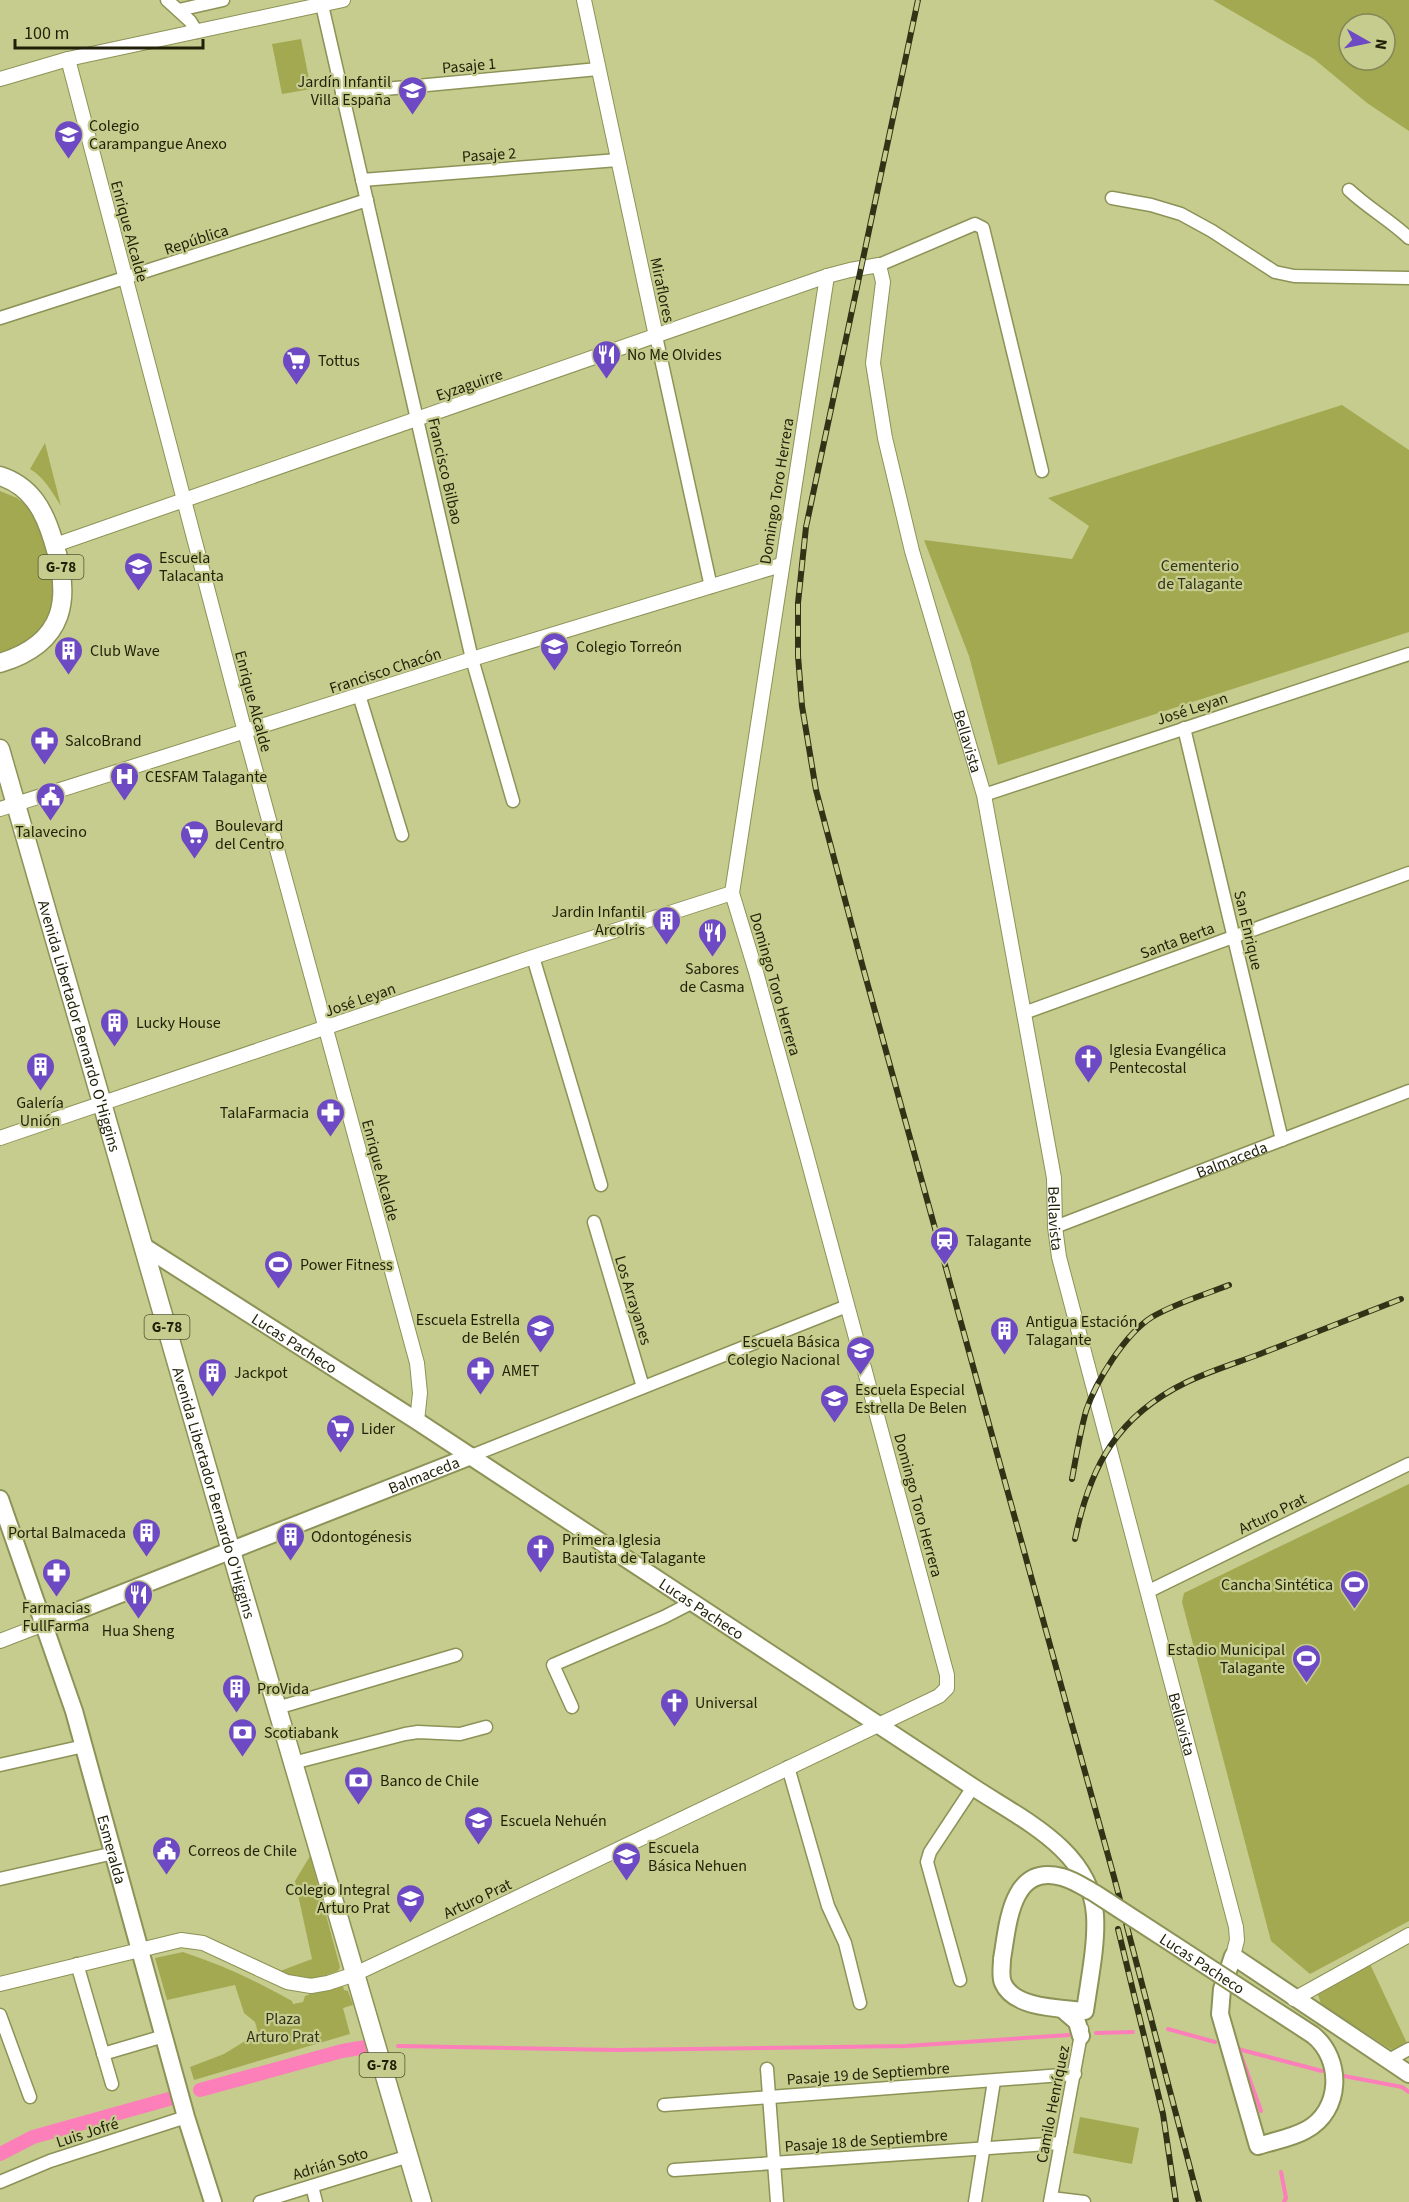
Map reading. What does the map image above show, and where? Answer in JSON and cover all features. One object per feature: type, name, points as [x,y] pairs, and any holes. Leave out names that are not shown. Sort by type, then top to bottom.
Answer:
[{"type":"main road","name":"G-78","points":[[0,476],[18,484],[32,495],[44,512],[55,545],[64,587],[59,615],[50,632],[32,649],[4,665]]},
{"type":"main road","name":"Avenida Libertador Bernardo O'Higgins","points":[[0,749],[8,807],[102,1104],[422,2202]]},
{"type":"main road","name":"Lucas Pacheco","points":[[143,1246],[471,1456],[973,1787],[1068,1853],[1082,1872],[1091,1893],[1095,1916],[1085,2011],[1036,2005],[1011,1995],[1001,1977],[1011,1908],[1017,1894],[1026,1884],[1039,1877],[1053,1875],[1064,1878],[1096,1894],[1314,2035]]},
{"type":"main road","name":"Balmaceda","points":[[44,1624],[471,1456]]},
{"type":"main road","name":"Esmeralda","points":[[0,1498],[65,1681],[186,2117],[213,2202]]},
{"type":"main road","name":"Lucas Pacheco","points":[[1233,1956],[1409,2074]]},
{"type":"main road","name":"Bellavista","points":[[1233,1956],[1222,1989],[1220,2014],[1258,2146],[1307,2129],[1328,2109],[1334,2083],[1333,2062],[1326,2048],[1314,2035]]},
{"type":"main road","points":[[1081,2036],[1077,2022],[1062,2009],[1080,1998],[1088,1988]]},
{"type":"street","points":[[167,0],[190,21],[197,32]]},
{"type":"street","points":[[179,10],[223,0]]},
{"type":"street","points":[[0,79],[68,59],[343,0]]},
{"type":"street","name":"Miraflores","points":[[584,0],[711,587]]},
{"type":"street","name":"Francisco Bilbao","points":[[322,5],[472,660],[513,801]]},
{"type":"street","name":"Enrique Alcalde","points":[[68,59],[245,732],[417,1363],[420,1393],[417,1421]]},
{"type":"street","name":"Pasaje 1","points":[[342,93],[598,69]]},
{"type":"street","name":"Pasaje 2","points":[[362,180],[618,160]]},
{"type":"street","points":[[1349,190],[1409,238]]},
{"type":"street","points":[[1112,198],[1151,205],[1181,214],[1212,231],[1275,272],[1294,276],[1409,278]]},
{"type":"street","name":"República","points":[[0,318],[367,200]]},
{"type":"street","points":[[879,266],[975,224],[983,228],[1042,471]]},
{"type":"street","name":"Eyzaguirre","points":[[55,545],[827,276],[879,266]]},
{"type":"street","name":"Bellavista","points":[[879,266],[883,282],[873,363],[885,438],[912,551],[984,795],[1053,1178],[1059,1257],[1236,1927],[1237,1940],[1233,1956]]},
{"type":"street","name":"Domingo Toro Herrera","points":[[827,276],[732,893],[756,972],[947,1675],[946,1688]]},
{"type":"street","name":"Francisco Chacón","points":[[8,807],[359,695],[781,565]]},
{"type":"street","name":"José Leyan","points":[[984,795],[1409,654]]},
{"type":"street","points":[[359,695],[402,835]]},
{"type":"street","name":"San Enrique","points":[[1184,728],[1282,1140]]},
{"type":"street","name":"Santa Berta","points":[[1024,1013],[1409,873]]},
{"type":"street","name":"José Leyan","points":[[0,1138],[533,957],[732,893]]},
{"type":"street","points":[[533,957],[602,1185]]},
{"type":"street","name":"Balmaceda","points":[[1055,1227],[1409,1091]]},
{"type":"street","name":"Los Arrayanes","points":[[594,1222],[643,1387]]},
{"type":"street","name":"Balmaceda","points":[[471,1456],[847,1306]]},
{"type":"street","name":"Arturo Prat","points":[[1149,1591],[1409,1464]]},
{"type":"street","points":[[572,1707],[553,1665],[693,1602]]},
{"type":"street","name":"Balmaceda","points":[[0,1641],[44,1624]]},
{"type":"street","points":[[277,1708],[456,1655]]},
{"type":"street","name":"Arturo Prat","points":[[0,1984],[181,1940],[196,1941],[287,1982],[303,1986],[320,1985],[355,1974],[939,1696],[946,1688]]},
{"type":"street","points":[[293,1763],[405,1734],[460,1734],[486,1727]]},
{"type":"street","points":[[0,1765],[84,1746]]},
{"type":"street","points":[[788,1767],[828,1906],[845,1943],[860,2003]]},
{"type":"street","points":[[960,1980],[927,1862],[930,1852],[973,1787]]},
{"type":"street","points":[[0,1879],[114,1853]]},
{"type":"street","points":[[1294,1999],[1409,1935]]},
{"type":"street","points":[[77,1964],[112,2084]]},
{"type":"street","name":"Camilo Henríquez","points":[[1051,2200],[1085,2011]]},
{"type":"street","points":[[0,2015],[30,2097]]},
{"type":"street","points":[[103,2054],[164,2036]]},
{"type":"street","points":[[1389,2060],[1409,2049]]},
{"type":"street","points":[[767,2069],[777,2202]]},
{"type":"street","name":"Pasaje 19 de Septiembre","points":[[664,2105],[1075,2074]]},
{"type":"street","points":[[975,2202],[994,2081]]},
{"type":"street","name":"Luis Jofré","points":[[0,2182],[50,2161],[186,2117]]},
{"type":"street","name":"Pasaje 18 de Septiembre","points":[[674,2170],[1061,2143]]},
{"type":"street","name":"Adrián Soto","points":[[260,2202],[409,2156]]},
{"type":"street","points":[[312,2186],[316,2202]]},
{"type":"street","points":[[1051,2200],[1084,2202]]},
{"type":"green space","points":[[1213,0],[1409,0],[1409,131],[1367,103],[1314,59]]},
{"type":"green space","points":[[301,39],[311,89],[282,94],[272,44]]},
{"type":"green space","name":"Cementerio de Talagante","points":[[1342,405],[1409,450],[1409,632],[998,765],[969,656],[924,540],[1072,559],[1089,526],[1048,498]]},
{"type":"green space","points":[[45,443],[61,506],[44,481],[30,469]]},
{"type":"green space","points":[[0,491],[17,498],[29,507],[40,524],[55,568],[54,606],[39,634],[0,657]]},
{"type":"green space","name":"Estadio Municipal Talagante","points":[[1409,1484],[1409,1921],[1310,1974],[1271,1941],[1182,1602],[1184,1593]]},
{"type":"green space","points":[[310,1856],[340,1967],[338,1971],[321,1977],[300,1979],[275,1973],[312,1959],[295,1881]]},
{"type":"green space","name":"Plaza Arturo Prat","points":[[183,1952],[252,1980],[292,2001],[293,2004],[303,2002],[305,1996],[342,1982],[353,2005],[343,2008],[350,2034],[194,2080],[190,2067],[224,2054],[258,2033],[255,2022],[244,2013],[235,1985],[167,2000],[155,1958]]},
{"type":"green space","points":[[1369,1962],[1407,2043],[1395,2052],[1321,2004],[1317,1992]]},
{"type":"green space","points":[[1080,2117],[1139,2128],[1132,2164],[1073,2153]]},
{"type":"waterway","points":[[1168,2029],[1215,2042]]},
{"type":"waterway","points":[[1096,2033],[1133,2032]]},
{"type":"waterway","points":[[398,2046],[617,2050],[906,2046],[1069,2035]]},
{"type":"waterway","points":[[200,2090],[342,2051],[366,2047]]},
{"type":"waterway","points":[[1238,2049],[1322,2071]]},
{"type":"waterway","points":[[1239,2050],[1261,2111]]},
{"type":"waterway","points":[[1344,2076],[1402,2087],[1409,2092]]},
{"type":"waterway","points":[[0,2154],[33,2137],[169,2099]]},
{"type":"waterway","points":[[1281,2172],[1286,2198],[1284,2202]]},
{"type":"railway","points":[[918,0],[806,527],[798,603],[798,656],[802,706],[816,790],[862,964],[1114,1877],[1199,2202]]},
{"type":"railway","points":[[1072,1479],[1086,1411],[1104,1373],[1122,1346],[1152,1317],[1180,1303],[1229,1285]]},
{"type":"railway","points":[[1075,1539],[1089,1488],[1099,1466],[1110,1446],[1142,1411],[1163,1396],[1196,1378],[1401,1299]]},
{"type":"railway","points":[[1118,1929],[1163,2114],[1176,2202]]},
{"type":"place","name":"Jardín Infantil Villa España","points":[[412,116]]},
{"type":"place","name":"Colegio Carampangue Anexo","points":[[68,160]]},
{"type":"place","name":"No Me Olvides","points":[[606,380]]},
{"type":"place","name":"Tottus","points":[[297,386]]},
{"type":"place","name":"Escuela Talacanta","points":[[138,592]]},
{"type":"place","name":"Colegio Torreón","points":[[555,672]]},
{"type":"place","name":"Club Wave","points":[[69,676]]},
{"type":"place","name":"SalcoBrand","points":[[44,766]]},
{"type":"place","name":"CESFAM Talagante","points":[[124,802]]},
{"type":"place","name":"Talavecino","points":[[51,822]]},
{"type":"place","name":"Boulevard del Centro","points":[[194,860]]},
{"type":"place","name":"Jardin Infantil Arcolris","points":[[666,946]]},
{"type":"place","name":"Sabores de Casma","points":[[712,958]]},
{"type":"place","name":"Lucky House","points":[[115,1048]]},
{"type":"place","name":"Iglesia Evangélica Pentecostal","points":[[1088,1084]]},
{"type":"place","name":"Galería Unión","points":[[40,1092]]},
{"type":"place","name":"TalaFarmacia","points":[[330,1138]]},
{"type":"place","name":"Talagante","points":[[945,1266]]},
{"type":"place","name":"Power Fitness","points":[[279,1290]]},
{"type":"place","name":"Escuela Estrella de Belén","points":[[541,1354]]},
{"type":"place","name":"Antigua Estación Talagante","points":[[1005,1356]]},
{"type":"place","name":"Escuela Básica Colegio Nacional","points":[[861,1376]]},
{"type":"place","name":"AMET","points":[[481,1396]]},
{"type":"place","name":"Jackpot","points":[[213,1398]]},
{"type":"place","name":"Escuela Especial Estrella De Belen","points":[[834,1424]]},
{"type":"place","name":"Lider","points":[[340,1454]]},
{"type":"place","name":"Portal Balmaceda","points":[[147,1558]]},
{"type":"place","name":"Odontogénesis","points":[[290,1562]]},
{"type":"place","name":"Primera Iglesia Bautista de Talagante","points":[[541,1574]]},
{"type":"place","name":"Farmacias FullFarma","points":[[56,1598]]},
{"type":"place","name":"Cancha Sintética","points":[[1354,1610]]},
{"type":"place","name":"Hua Sheng","points":[[138,1620]]},
{"type":"place","name":"Estadio Municipal Talagante","points":[[1306,1684]]},
{"type":"place","name":"ProVida","points":[[236,1714]]},
{"type":"place","name":"Universal","points":[[674,1728]]},
{"type":"place","name":"Scotiabank","points":[[243,1758]]},
{"type":"place","name":"Banco de Chile","points":[[359,1806]]},
{"type":"place","name":"Escuela Nehuén","points":[[479,1846]]},
{"type":"place","name":"Correos de Chile","points":[[167,1876]]},
{"type":"place","name":"Escuela Básica Nehuen","points":[[627,1882]]},
{"type":"place","name":"Colegio Integral Arturo Prat","points":[[411,1924]]}]
